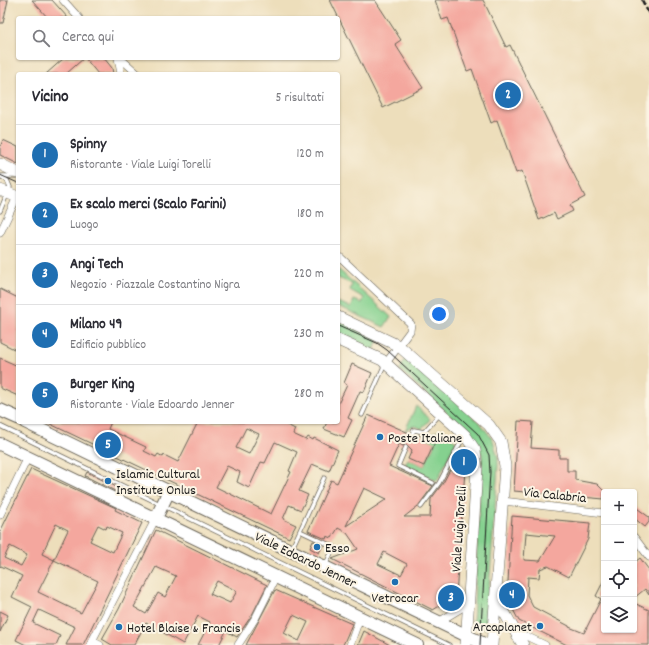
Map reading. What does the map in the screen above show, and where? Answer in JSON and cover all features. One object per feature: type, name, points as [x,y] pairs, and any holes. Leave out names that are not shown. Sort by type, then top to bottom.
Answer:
[{"type":"main road","points":[[0,164],[16,174]]},
{"type":"main road","points":[[340,319],[399,346],[496,433],[502,445],[504,457],[503,501],[492,645]]},
{"type":"main road","name":"Viale Luigi Torelli","points":[[340,341],[386,363],[465,435],[473,447],[476,457],[466,641]]},
{"type":"main road","points":[[0,410],[16,417]]},
{"type":"main road","name":"Viale Edoardo Jenner","points":[[44,426],[169,491],[437,622],[466,641],[486,645]]},
{"type":"main road","name":"Viale Edoardo Jenner","points":[[0,444],[417,645]]},
{"type":"main road","points":[[156,518],[169,491]]},
{"type":"main road","points":[[496,598],[523,645]]},
{"type":"street","points":[[63,0],[77,16]]},
{"type":"street","points":[[119,60],[121,72]]},
{"type":"street","points":[[121,60],[136,72]]},
{"type":"street","points":[[0,233],[11,195]]},
{"type":"street","points":[[340,257],[411,324],[410,331],[386,363]]},
{"type":"street","points":[[0,515],[28,458]]},
{"type":"street","name":"Via Calabria","points":[[503,501],[601,513]]},
{"type":"street","points":[[100,645],[91,643],[156,518]]},
{"type":"street","points":[[637,541],[649,557]]},
{"type":"street","points":[[238,645],[256,617],[276,577]]},
{"type":"street","points":[[437,622],[468,604]]},
{"type":"street","points":[[350,645],[360,617]]},
{"type":"street","points":[[517,634],[526,636],[545,645]]},
{"type":"lane","points":[[0,176],[16,175]]},
{"type":"lane","points":[[0,176],[10,184],[11,195],[0,211]]},
{"type":"lane","points":[[362,415],[386,363]]},
{"type":"lane","points":[[412,434],[414,430],[424,432],[441,413]]},
{"type":"lane","name":"Viale Edoardo Jenner","points":[[0,426],[449,645]]},
{"type":"lane","points":[[421,508],[439,483],[465,435]]},
{"type":"lane","points":[[406,447],[398,466],[433,483]]},
{"type":"lane","points":[[291,551],[324,478]]},
{"type":"lane","points":[[300,531],[334,548],[324,567]]},
{"type":"green space","points":[[340,271],[391,317],[384,327],[340,307],[340,303],[351,307],[354,300],[362,303],[364,298],[350,290],[352,284],[340,279]]},
{"type":"green space","points":[[340,322],[378,339],[374,351],[340,336]]},
{"type":"green space","points":[[406,357],[481,424],[493,440],[498,458],[498,466],[486,629],[473,623],[482,454],[469,433],[400,370]]},
{"type":"green space","points":[[416,406],[430,419],[422,429],[413,426],[405,431]]},
{"type":"green space","points":[[442,429],[456,442],[437,481],[405,465],[408,459],[424,466],[435,443],[426,438],[432,433]]},
{"type":"building","points":[[0,0],[8,0],[3,23],[0,23]]},
{"type":"building","points":[[32,0],[52,0],[66,16],[46,16]]},
{"type":"building","points":[[330,0],[375,0],[401,40],[395,44],[423,88],[383,108],[340,20],[340,16],[338,16]]},
{"type":"building","points":[[435,0],[483,0],[506,47],[510,45],[585,197],[570,205],[573,211],[557,219],[554,213],[539,220],[522,171],[516,173],[497,120],[491,123],[472,69],[467,71],[448,18],[442,20]]},
{"type":"building","points":[[62,60],[82,60],[68,72],[48,72]]},
{"type":"building","points":[[87,60],[106,60],[112,68],[113,72],[96,72]]},
{"type":"building","points":[[3,140],[16,146],[16,163],[0,155],[0,147]]},
{"type":"building","points":[[0,289],[16,297],[16,350],[0,342]]},
{"type":"building","points":[[0,358],[16,365],[16,395],[0,388]]},
{"type":"building","points":[[352,364],[372,373],[364,392],[360,391],[348,418],[352,420],[344,437],[324,429],[326,424],[340,424],[340,400],[347,385],[344,383]]},
{"type":"building","points":[[368,415],[409,433],[411,437],[418,437],[419,435],[435,442],[424,466],[408,459],[412,450],[406,444],[403,446],[399,444],[389,466],[433,486],[418,506],[404,517],[430,517],[431,499],[443,483],[450,470],[455,470],[455,460],[459,453],[466,456],[456,596],[433,610],[332,559],[358,549],[347,533],[338,528],[332,538],[327,536],[326,539],[308,531],[331,480],[337,483]],"holes":[[[364,488],[387,499],[346,526]],[[384,552],[407,564],[401,575],[378,564]]]},
{"type":"building","points":[[518,421],[533,422],[531,448],[559,450],[559,458],[567,458],[567,471],[575,471],[575,480],[597,484],[602,489],[601,499],[514,491]]},
{"type":"building","points":[[50,424],[110,424],[108,429],[146,447],[144,451],[156,457],[158,454],[163,457],[164,455],[178,462],[197,424],[285,424],[295,429],[293,434],[306,440],[308,437],[313,440],[314,438],[338,450],[329,471],[312,464],[299,491],[308,495],[301,510],[289,505],[283,519],[296,525],[289,538]],"holes":[[[246,428],[259,434],[249,454],[236,448]],[[275,442],[297,452],[289,471],[291,472],[271,514],[216,487],[227,466],[240,472],[237,482],[249,488],[261,462],[265,463]]]},
{"type":"building","points":[[31,469],[116,508],[115,510],[142,523],[83,645],[66,645],[75,627],[39,610],[33,623],[60,636],[56,645],[26,645],[16,640],[32,607],[12,597],[22,576],[1,566],[0,567],[0,532]],"holes":[[[56,524],[68,530],[54,560],[42,554]],[[98,525],[106,529],[107,526],[122,533],[113,552],[90,541]],[[10,546],[27,555],[21,566],[4,558]],[[54,560],[98,581],[81,613],[38,592]]]},
{"type":"building","points":[[87,472],[124,491],[123,495],[85,476]]},
{"type":"building","points":[[637,508],[649,517],[649,522],[645,527],[637,520]]},
{"type":"building","points":[[512,516],[590,523],[588,539],[569,577],[548,566],[540,569],[539,578],[528,577],[527,595],[533,607],[569,627],[584,633],[601,599],[601,633],[637,633],[637,604],[649,610],[649,645],[567,645],[519,621],[507,598]],"holes":[[[526,533],[555,536],[540,561],[524,560]]]},
{"type":"building","points":[[156,530],[267,585],[252,615],[237,637],[226,631],[219,645],[198,645],[210,622],[198,616],[183,644],[146,623],[134,645],[112,645],[102,639],[119,609]],"holes":[[[156,567],[176,576],[165,597],[158,593],[146,614],[134,607]],[[217,581],[237,591],[230,603],[210,594]]]},
{"type":"building","points":[[313,541],[323,545],[319,553],[310,548]]},
{"type":"building","points":[[640,558],[649,570],[649,595],[645,589],[637,596],[637,560]]},
{"type":"building","points":[[601,586],[601,599],[596,596]]},
{"type":"building","points":[[275,590],[352,624],[343,645],[246,645]],"holes":[[[293,615],[308,622],[299,641],[284,633]]]},
{"type":"building","points":[[0,611],[8,615],[0,632]]},
{"type":"building","points":[[364,631],[390,645],[358,645]]},
{"type":"tram line","points":[[0,175],[16,182]]},
{"type":"tram line","points":[[340,327],[377,343],[387,350],[478,434],[489,455],[490,472],[480,645]]},
{"type":"railway","points":[[642,0],[649,14]]},
{"type":"place","name":"Ex scalo merci (Scalo Farini)","points":[[508,95]]},
{"type":"place","name":"Poste Italiane","points":[[380,437]]},
{"type":"place","name":"Burger King","points":[[108,445]]},
{"type":"place","name":"Spinny","points":[[464,462]]},
{"type":"place","name":"Islamic Cultural Institute Onlus","points":[[108,481]]},
{"type":"place","name":"Esso","points":[[317,547]]},
{"type":"place","name":"Vetrocar","points":[[395,582]]},
{"type":"place","name":"Milano 49","points":[[512,595]]},
{"type":"place","name":"Angi Tech","points":[[451,598]]},
{"type":"place","name":"Arcaplanet","points":[[540,626]]},
{"type":"place","name":"Hotel Blaise & Francis","points":[[119,627]]}]
